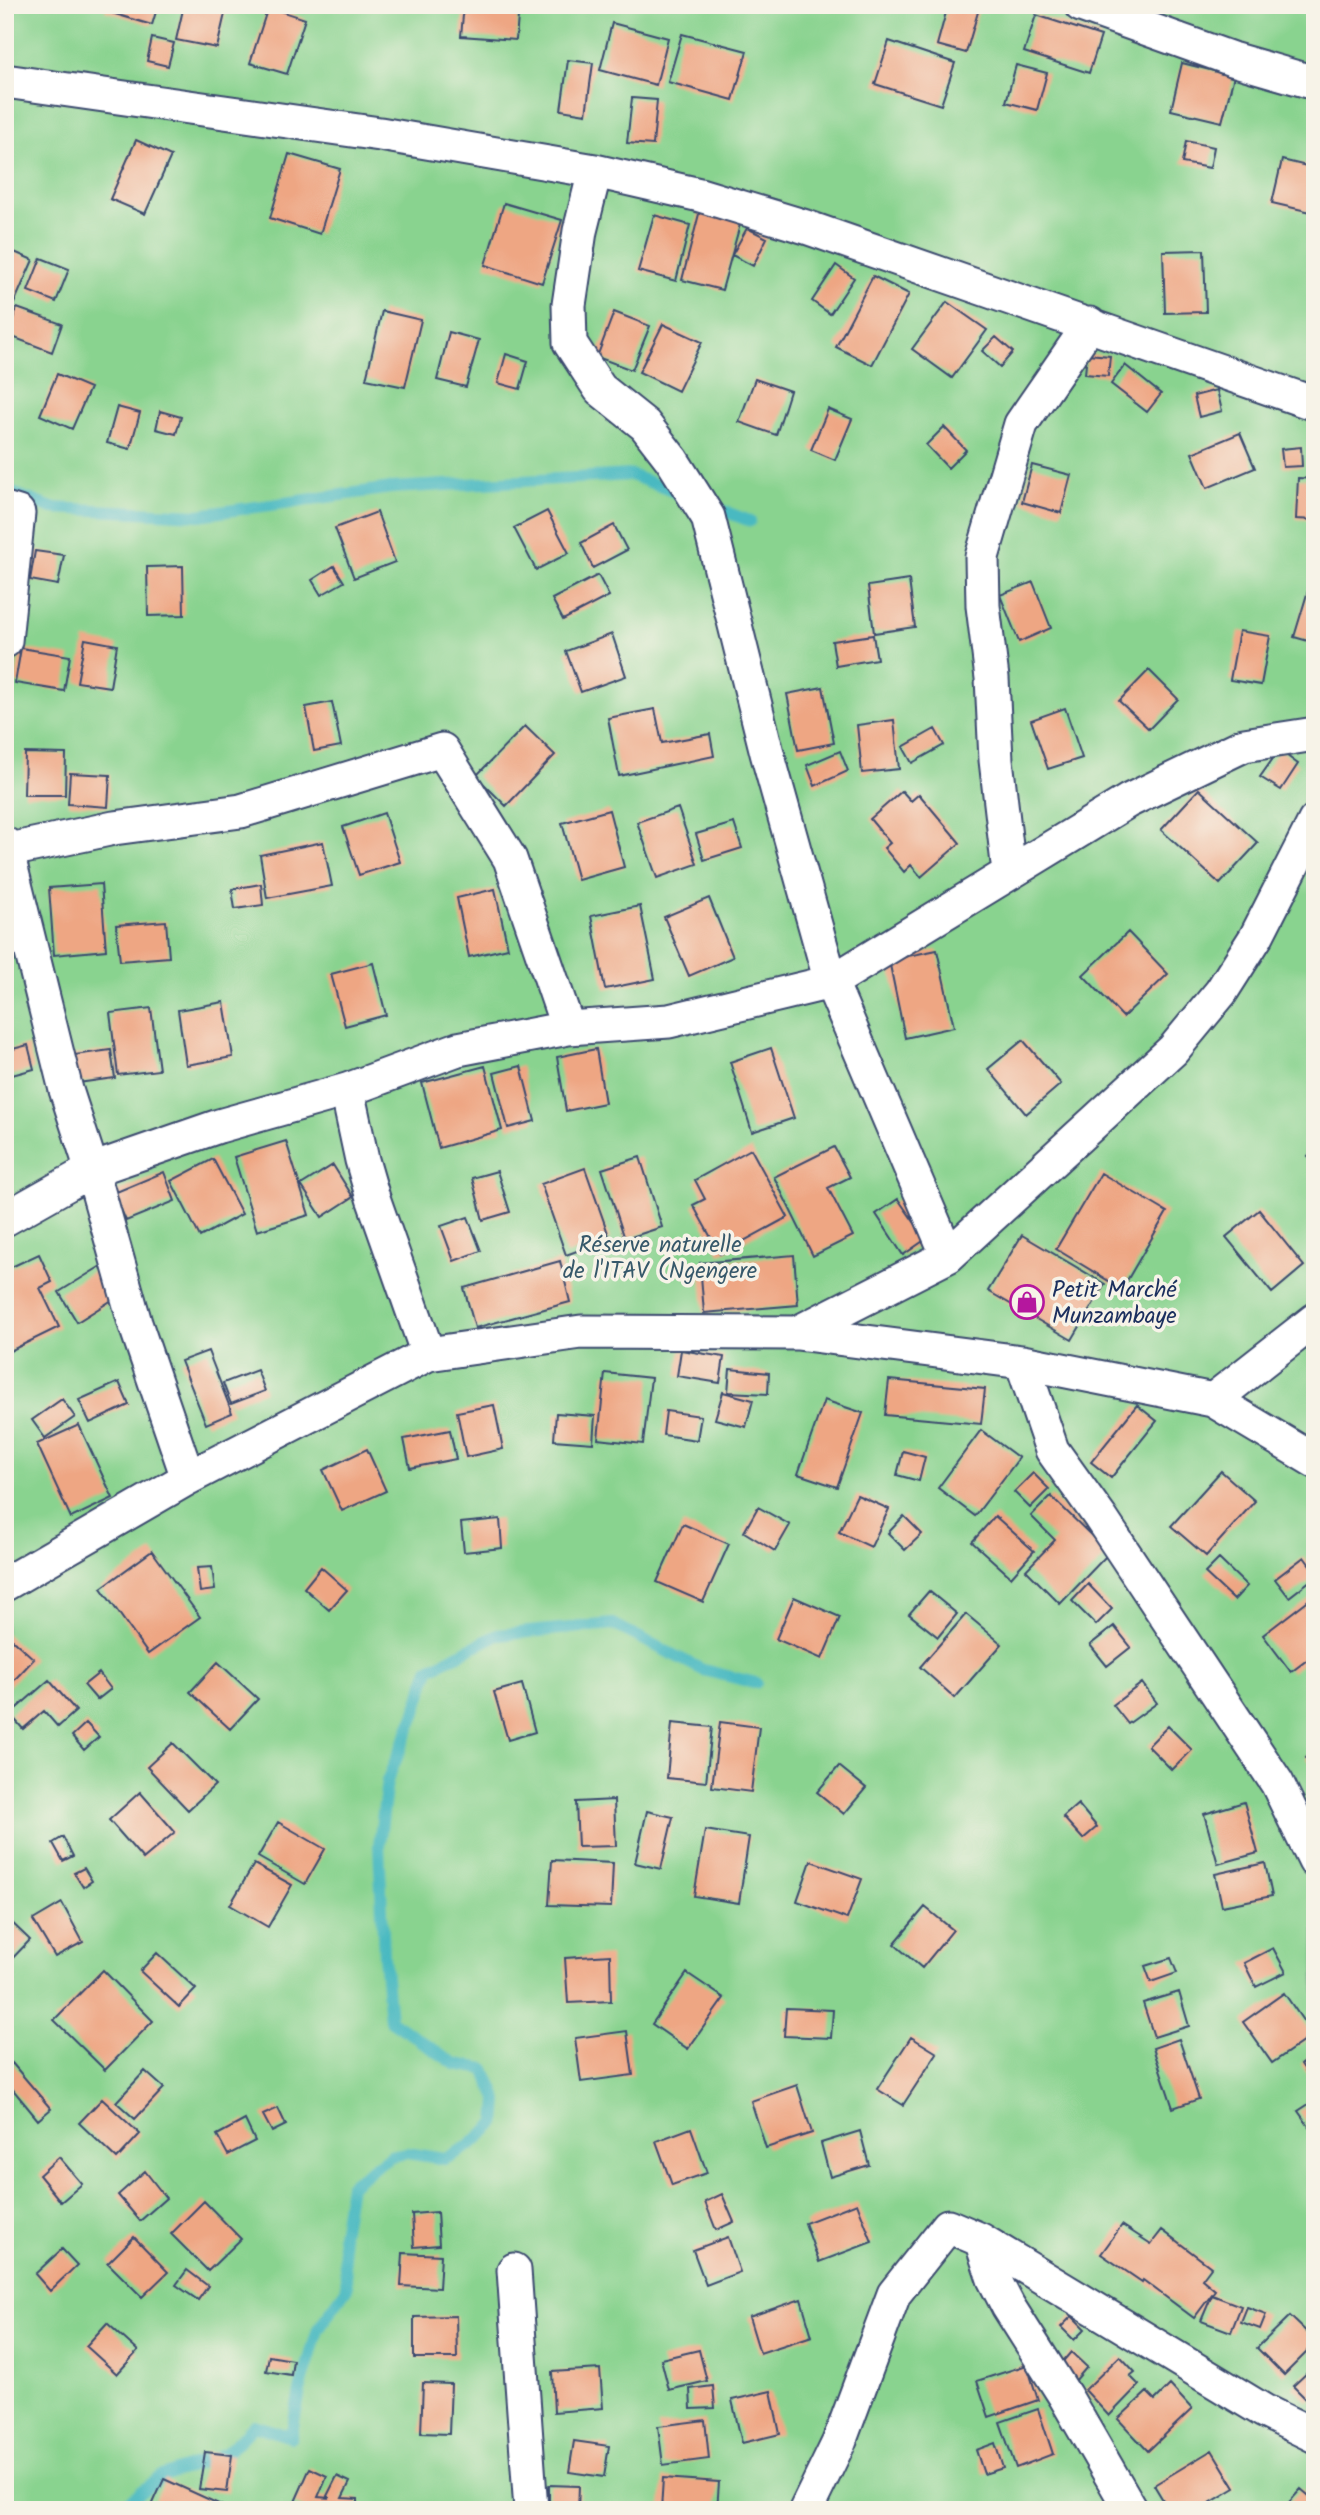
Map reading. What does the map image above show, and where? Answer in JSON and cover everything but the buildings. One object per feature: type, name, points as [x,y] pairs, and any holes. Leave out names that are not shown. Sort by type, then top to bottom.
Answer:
[{"type":"street","points":[[1081,5],[1117,10],[1232,59],[1315,83]]},
{"type":"street","points":[[5,81],[380,134],[595,171],[700,195],[806,226],[1315,404]]},
{"type":"street","points":[[595,171],[578,243],[569,305],[570,343],[600,389],[645,425],[672,460],[708,522],[767,753],[831,982],[948,1256]]},
{"type":"street","points":[[1009,872],[996,760],[992,678],[983,606],[982,557],[1021,424],[1090,324]]},
{"type":"street","points":[[5,509],[18,513],[5,641]]},
{"type":"street","points":[[5,1219],[92,1170],[219,1126],[347,1090],[458,1049],[568,1028],[669,1021],[831,982],[1128,801],[1244,746],[1315,734]]},
{"type":"street","points":[[188,1478],[135,1324],[50,1030],[6,848],[114,828],[241,811],[442,750],[510,859],[568,1028]]},
{"type":"street","points":[[797,1333],[948,1256],[1173,1050],[1221,992],[1256,937],[1315,821]]},
{"type":"street","points":[[347,1090],[373,1198],[428,1354]]},
{"type":"street","points":[[1213,1400],[1315,1320]]},
{"type":"street","points":[[5,1584],[188,1478],[428,1354],[582,1332],[797,1333],[1022,1362],[1213,1400],[1315,1461]]},
{"type":"street","points":[[1022,1362],[1052,1450],[1100,1517],[1277,1783],[1315,1861]]},
{"type":"street","points":[[806,2510],[839,2442],[894,2294],[948,2227],[981,2239],[1264,2411],[1315,2436]]},
{"type":"street","points":[[981,2239],[994,2278],[1008,2306],[1065,2396],[1131,2510]]},
{"type":"street","points":[[514,2270],[531,2510]]},
{"type":"green space","name":"Réserve naturelle de l'ITAV (Ngengere","points":[[5,5],[1315,5],[1315,2510],[5,2510]]},
{"type":"waterway","points":[[5,490],[52,508],[199,515],[391,488],[631,475],[685,496]]},
{"type":"waterway","points":[[708,505],[750,521]]},
{"type":"waterway","points":[[118,2510],[160,2477],[226,2453],[254,2425],[291,2437],[300,2391],[318,2329],[347,2288],[342,2235],[350,2185],[390,2156],[407,2153],[445,2159],[469,2146],[496,2123],[498,2101],[485,2069],[455,2064],[390,2020],[379,1845],[387,1781],[415,1715],[429,1669],[497,1635],[613,1624],[703,1670],[756,1683]]},
{"type":"place","name":"Petit Marché Munzambaye","points":[[1027,1302]]}]
